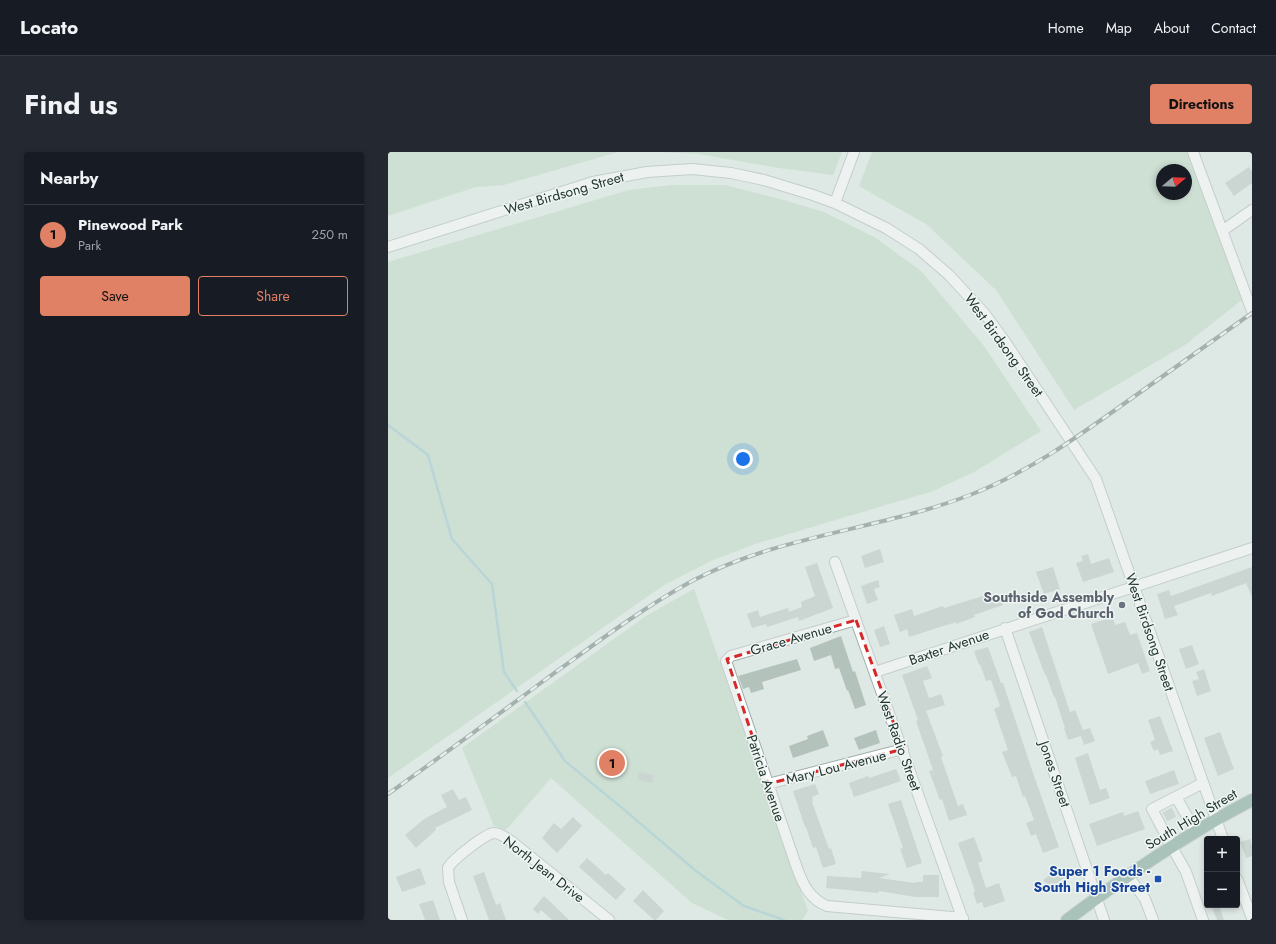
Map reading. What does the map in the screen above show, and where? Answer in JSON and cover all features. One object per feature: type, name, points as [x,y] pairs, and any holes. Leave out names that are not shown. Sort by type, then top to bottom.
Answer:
[{"type":"main road","name":"South High Street","points":[[1067,920],[1128,876],[1172,847],[1216,819],[1252,800]]},
{"type":"street","points":[[835,202],[854,152]]},
{"type":"street","points":[[1193,152],[1252,311]]},
{"type":"street","name":"West Birdsong Street","points":[[388,247],[587,183],[662,170],[692,169],[731,173],[790,188],[835,202],[892,231],[920,249],[950,275],[985,314],[1010,349],[1096,479],[1222,836]]},
{"type":"street","points":[[1222,231],[1252,210]]},
{"type":"street","name":"Baxter Avenue","points":[[875,672],[1252,548]]},
{"type":"street","name":"West Radio Street","points":[[834,562],[903,749],[963,919]]},
{"type":"street","name":"Grace Avenue","points":[[727,659],[731,656],[856,620]]},
{"type":"street","name":"Jones Street","points":[[1005,628],[1104,920]]},
{"type":"street","name":"Patricia Avenue","points":[[727,659],[726,663],[796,868],[804,886],[811,895],[819,902],[830,906],[963,919]]},
{"type":"street","name":"Mary Lou Avenue","points":[[768,784],[903,749]]},
{"type":"street","points":[[1196,832],[1170,814],[1152,809],[1203,783]]},
{"type":"street","points":[[1176,797],[1170,814],[1172,847],[1186,872],[1204,920]]},
{"type":"street","name":"North Jean Drive","points":[[462,920],[449,882],[448,868],[455,859],[490,834],[497,834],[511,841],[609,920]]},
{"type":"street","points":[[1128,876],[1145,899],[1152,920]]},
{"type":"street","points":[[1240,887],[1252,918]]},
{"type":"highlighted area","points":[[856,620],[903,749],[768,784],[727,659]]},
{"type":"green space","points":[[388,152],[618,152],[504,185],[476,187],[388,216]]},
{"type":"green space","points":[[660,152],[842,152],[833,175],[779,168],[699,154]]},
{"type":"green space","points":[[872,152],[1187,152],[1192,164],[1156,164],[1156,200],[1192,200],[1192,165],[1243,299],[1185,345],[1074,410],[996,290],[926,224],[859,186]]},
{"type":"green space","points":[[672,185],[725,185],[780,199],[824,212],[876,238],[921,271],[984,346],[1041,431],[974,472],[933,491],[755,544],[713,560],[664,585],[388,778],[388,262],[629,190]]},
{"type":"green space","points":[[694,589],[808,911],[802,920],[728,920],[692,903],[551,778],[506,830],[494,826],[462,748],[646,616]]},
{"type":"building","points":[[1249,167],[1252,172],[1252,183],[1234,196],[1225,183]]},
{"type":"building","points":[[880,549],[884,562],[865,568],[861,556]]},
{"type":"building","points":[[1088,554],[1091,564],[1109,558],[1114,572],[1083,582],[1076,563],[1083,561],[1081,556]]},
{"type":"building","points":[[817,563],[833,608],[799,621],[798,617],[767,627],[766,624],[752,628],[747,614],[758,610],[760,617],[788,608],[789,612],[802,607],[801,602],[815,596],[805,567]]},
{"type":"building","points":[[1053,567],[1060,589],[1044,594],[1036,572]]},
{"type":"building","points":[[1252,567],[1252,597],[1246,583],[1212,596],[1211,593],[1174,606],[1178,615],[1165,619],[1157,594],[1169,590],[1171,596]]},
{"type":"building","points":[[878,580],[880,587],[874,589],[878,600],[867,604],[861,586]]},
{"type":"building","points":[[993,593],[995,600],[1001,598],[1003,605],[974,615],[975,617],[956,624],[956,622],[909,637],[907,629],[900,632],[894,615],[912,609],[914,616],[943,606],[944,608]]},
{"type":"building","points":[[1113,617],[1115,625],[1125,622],[1130,635],[1137,633],[1150,671],[1142,674],[1138,663],[1108,674],[1091,624]]},
{"type":"building","points":[[884,626],[890,644],[880,647],[874,630]]},
{"type":"building","points":[[1042,627],[1070,712],[1075,710],[1083,730],[1090,728],[1095,741],[1084,745],[1081,736],[1068,740],[1055,697],[1029,632]]},
{"type":"building","points":[[841,636],[853,672],[855,671],[866,705],[855,709],[839,668],[835,669],[831,655],[814,661],[810,648]]},
{"type":"building","points":[[1192,645],[1199,664],[1186,669],[1179,649]]},
{"type":"building","points":[[988,647],[1001,683],[1003,683],[1059,847],[1043,853],[1036,834],[1031,836],[1026,823],[1034,820],[1025,796],[1023,797],[1016,776],[1012,777],[1002,752],[1008,750],[994,709],[1000,706],[991,680],[986,681],[974,651]]},
{"type":"building","points":[[797,659],[801,670],[762,682],[764,689],[751,693],[749,687],[743,689],[738,676]]},
{"type":"building","points":[[927,666],[932,678],[923,681],[929,698],[941,694],[945,705],[926,711],[943,756],[941,757],[958,806],[963,804],[967,815],[949,821],[942,799],[940,800],[929,771],[933,770],[916,721],[918,720],[902,675]]},
{"type":"building","points":[[1204,669],[1211,691],[1197,696],[1192,681],[1199,679],[1196,672]]},
{"type":"building","points":[[1160,716],[1173,751],[1160,755],[1158,749],[1154,751],[1150,742],[1155,740],[1148,720]]},
{"type":"building","points":[[823,730],[829,746],[793,758],[789,746],[808,739],[807,736]]},
{"type":"building","points":[[876,730],[880,743],[859,750],[854,738]]},
{"type":"building","points":[[1220,732],[1234,769],[1218,776],[1204,738]]},
{"type":"building","points":[[1088,753],[1100,790],[1106,788],[1110,798],[1090,805],[1075,758]]},
{"type":"building","points":[[896,769],[901,781],[854,797],[849,783],[868,776],[869,778]]},
{"type":"building","points":[[1174,770],[1179,784],[1150,794],[1145,781]]},
{"type":"building","points":[[639,772],[654,775],[652,783],[638,780]]},
{"type":"building","points":[[815,784],[819,794],[812,797],[812,802],[836,864],[823,868],[816,847],[813,848],[793,791]]},
{"type":"building","points":[[453,789],[459,800],[466,797],[472,810],[435,828],[436,830],[416,848],[405,835],[424,819],[447,807],[441,795]]},
{"type":"building","points":[[901,800],[922,863],[907,868],[900,849],[903,848],[888,804]]},
{"type":"building","points":[[1138,811],[1145,829],[1097,846],[1089,824],[1123,812],[1124,816]]},
{"type":"building","points":[[573,817],[582,826],[557,853],[542,838],[554,823],[561,829]]},
{"type":"building","points":[[974,837],[983,861],[978,863],[986,888],[999,883],[1005,901],[984,908],[982,902],[977,904],[973,892],[975,891],[958,843]]},
{"type":"building","points":[[1250,839],[1252,845],[1252,856],[1246,858],[1240,842]]},
{"type":"building","points":[[587,858],[606,875],[608,873],[626,889],[616,900],[579,867]]},
{"type":"building","points":[[420,868],[426,884],[402,892],[396,877]]},
{"type":"building","points":[[1059,868],[1065,877],[1050,889],[1043,880]]},
{"type":"building","points":[[862,871],[890,874],[879,878],[915,883],[923,882],[923,875],[939,875],[939,897],[915,897],[879,891],[878,893],[826,888],[827,876],[861,878]]},
{"type":"building","points":[[484,872],[496,905],[500,903],[506,920],[489,920],[473,876]]},
{"type":"building","points":[[643,890],[664,911],[656,920],[654,920],[633,901]]},
{"type":"building","points":[[544,896],[569,920],[552,920],[541,910],[538,914],[533,909]]},
{"type":"building","points":[[433,900],[440,920],[425,920],[419,904]]},
{"type":"building","points":[[1212,908],[1220,908],[1224,920],[1217,920]]},
{"type":"waterway","points":[[388,425],[428,455],[452,539],[492,584],[504,672],[517,691]]},
{"type":"waterway","points":[[525,702],[565,761],[696,871],[744,906],[784,920]]},
{"type":"tunnel","points":[[1165,817],[1174,812]]},
{"type":"railway","points":[[388,794],[616,629],[672,592],[725,566],[759,553],[935,507],[991,486],[1031,465],[1069,442],[1252,313]]},
{"type":"place","name":"Southside Assembly of God Church","points":[[1122,605]]},
{"type":"place","name":"Pinewood Park","points":[[612,763]]},
{"type":"place","name":"Super 1 Foods - South High Street","points":[[1158,879]]}]
